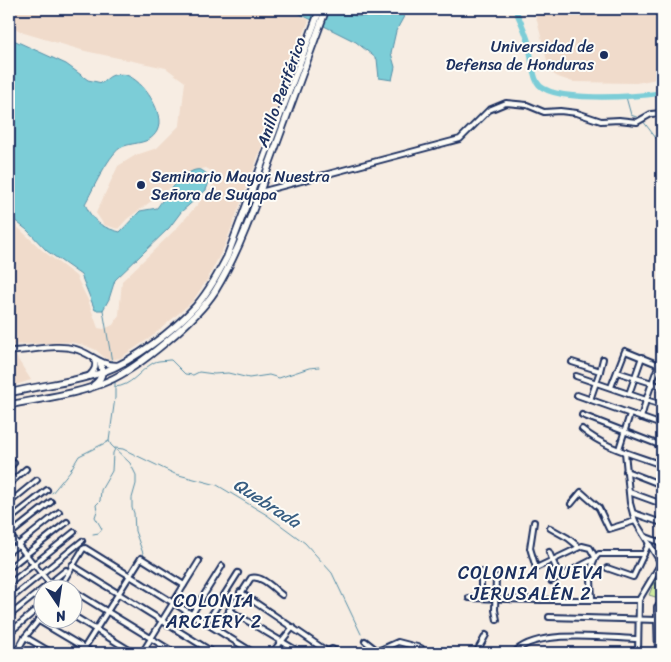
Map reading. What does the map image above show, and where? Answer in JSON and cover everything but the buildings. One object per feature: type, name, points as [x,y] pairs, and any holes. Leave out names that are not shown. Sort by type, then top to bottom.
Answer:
[{"type":"highway","name":"Anillo Periférico","points":[[9,405],[90,388],[127,372],[146,358],[201,308],[214,292],[233,259],[260,192],[320,9]]},
{"type":"highway","name":"Anillo Periférico","points":[[9,393],[88,376],[122,364],[184,318],[209,290],[227,257],[312,38],[326,9]]},
{"type":"highway","points":[[90,388],[98,382],[102,372],[100,362]]},
{"type":"highway","points":[[18,390],[13,398],[18,403]]},
{"type":"street","points":[[260,192],[460,139],[489,110],[506,103],[527,105],[544,112],[577,113],[601,121],[637,122],[650,114],[662,113]]},
{"type":"street","points":[[10,350],[64,347],[76,349],[100,362],[112,365],[122,364]]},
{"type":"street","points":[[611,388],[626,351],[660,365]]},
{"type":"street","points":[[641,418],[662,355]]},
{"type":"street","points":[[88,376],[96,366],[93,357]]},
{"type":"street","points":[[629,394],[642,357]]},
{"type":"street","points":[[590,400],[603,359]]},
{"type":"street","points":[[572,362],[600,371]]},
{"type":"street","points":[[617,372],[662,387]]},
{"type":"street","points":[[576,376],[662,405]]},
{"type":"street","points":[[577,395],[662,425]]},
{"type":"street","points":[[619,450],[630,414]]},
{"type":"street","points":[[582,415],[662,446]]},
{"type":"street","points":[[582,429],[596,440],[662,465]]},
{"type":"street","points":[[625,452],[629,492],[635,521],[662,563],[639,600],[638,653]]},
{"type":"street","points":[[9,468],[14,463]]},
{"type":"street","points":[[9,484],[26,469]]},
{"type":"street","points":[[626,471],[662,485]]},
{"type":"street","points":[[9,503],[36,480]]},
{"type":"street","points":[[9,520],[47,490]]},
{"type":"street","points":[[571,504],[581,492],[599,508],[609,529],[635,521]]},
{"type":"street","points":[[629,492],[662,504]]},
{"type":"street","points":[[47,580],[9,535],[51,502]]},
{"type":"street","points":[[9,552],[59,512]]},
{"type":"street","points":[[633,513],[662,523]]},
{"type":"street","points":[[9,568],[67,522]]},
{"type":"street","points":[[534,522],[530,548],[536,568],[579,547]]},
{"type":"street","points":[[550,528],[579,547],[590,548],[594,558],[592,566],[592,599]]},
{"type":"street","points":[[9,584],[74,532]]},
{"type":"street","points":[[645,537],[662,543]]},
{"type":"street","points":[[9,600],[82,541]]},
{"type":"street","points":[[607,568],[633,577],[649,543]]},
{"type":"street","points":[[64,580],[83,549],[88,549],[254,653]]},
{"type":"street","points":[[549,552],[560,577]]},
{"type":"street","points":[[551,581],[599,554],[644,554]]},
{"type":"street","points":[[81,653],[142,558],[184,585]]},
{"type":"street","points":[[142,653],[199,561]]},
{"type":"street","points":[[72,565],[214,653]]},
{"type":"street","points":[[192,614],[222,566]]},
{"type":"street","points":[[54,580],[66,570]]},
{"type":"street","points":[[481,572],[481,597]]},
{"type":"street","points":[[207,622],[238,574]]},
{"type":"street","points":[[218,629],[240,592],[251,578],[256,576],[282,595]]},
{"type":"street","points":[[496,577],[497,620]]},
{"type":"street","points":[[240,592],[327,652],[332,649],[339,653]]},
{"type":"street","points":[[82,596],[176,653]]},
{"type":"street","points":[[9,616],[32,597]]},
{"type":"street","points":[[469,598],[639,600]]},
{"type":"street","points":[[657,607],[658,653]]},
{"type":"street","points":[[229,610],[301,653]]},
{"type":"street","points":[[9,633],[32,613]]},
{"type":"street","points":[[549,617],[657,620]]},
{"type":"street","points":[[82,621],[134,653]]},
{"type":"street","points":[[272,653],[293,627]]},
{"type":"street","points":[[16,653],[32,629]]},
{"type":"street","points":[[54,630],[93,653]]},
{"type":"street","points":[[476,653],[486,635]]},
{"type":"street","points":[[25,637],[52,653]]},
{"type":"street","points":[[516,651],[522,646],[540,639],[568,637],[638,639]]},
{"type":"street","points":[[365,641],[379,652],[398,642],[421,648]]},
{"type":"shaded area","name":"Seminario Mayor Nuestra Señora de Suyapa","points":[[9,9],[288,9],[309,20],[225,245],[207,280],[192,302],[150,338],[120,358],[111,360],[105,358],[96,350],[69,342],[9,344],[9,219],[42,250],[76,276],[88,300],[98,328],[104,329],[113,325],[119,315],[122,281],[177,228],[211,189],[217,180],[215,173],[206,168],[191,172],[127,219],[118,229],[104,225],[96,213],[118,166],[136,155],[157,148],[180,125],[185,82],[166,68],[85,51],[24,33],[9,25]]},
{"type":"shaded area","name":"Universidad de Defensa de Honduras","points":[[534,9],[662,9],[662,78],[636,83],[573,82],[558,77],[550,72]]},
{"type":"shaded area","points":[[9,355],[15,355],[31,380],[9,387]]},
{"type":"green space","points":[[662,565],[662,599],[649,595]]},
{"type":"water","points":[[290,9],[341,9],[356,16],[381,17],[385,9],[408,9],[396,31],[391,53],[395,67],[392,80],[379,78],[377,59],[356,42]]},
{"type":"water","points":[[9,38],[66,64],[88,80],[102,83],[113,75],[121,74],[133,78],[146,90],[156,107],[159,124],[154,136],[145,141],[120,148],[115,152],[85,204],[98,223],[120,232],[140,211],[157,208],[176,184],[189,173],[201,170],[208,175],[209,182],[206,190],[181,212],[169,228],[115,280],[103,310],[95,310],[81,275],[47,251],[27,230],[9,216]]},
{"type":"waterway","points":[[515,9],[528,40],[535,78],[545,89],[575,96],[595,97],[662,93]]},
{"type":"waterway","name":"Quebrada","points":[[626,97],[631,115],[639,118]]},
{"type":"waterway","name":"Quebrada","points":[[643,121],[662,146]]},
{"type":"waterway","points":[[103,310],[112,362]]},
{"type":"waterway","points":[[115,387],[126,384],[155,362],[171,360],[185,374],[193,375],[199,372],[228,373],[249,378],[269,375],[279,378],[309,368],[319,367]]},
{"type":"waterway","points":[[115,381],[115,398],[109,441],[130,463],[136,475],[132,508],[135,531],[144,556]]},
{"type":"waterway","points":[[52,493],[70,471],[79,456],[109,441]]},
{"type":"waterway","name":"Quebrada","points":[[115,448],[123,449],[175,474],[217,485],[267,515],[305,543],[332,573],[361,634]]},
{"type":"waterway","points":[[93,534],[99,533],[102,529],[95,517],[96,505],[100,501],[101,490],[112,471],[115,449]]},
{"type":"place","name":"Universidad de Defensa de Honduras","points":[[604,55]]},
{"type":"place","name":"Seminario Mayor Nuestra Señora de Suyapa","points":[[141,185]]},
{"type":"district","name":"COLONIA NUEVA JERUSALÉN 2","points":[[531,583]]},
{"type":"district","name":"COLONIA ARCIERY 2","points":[[214,611]]}]
